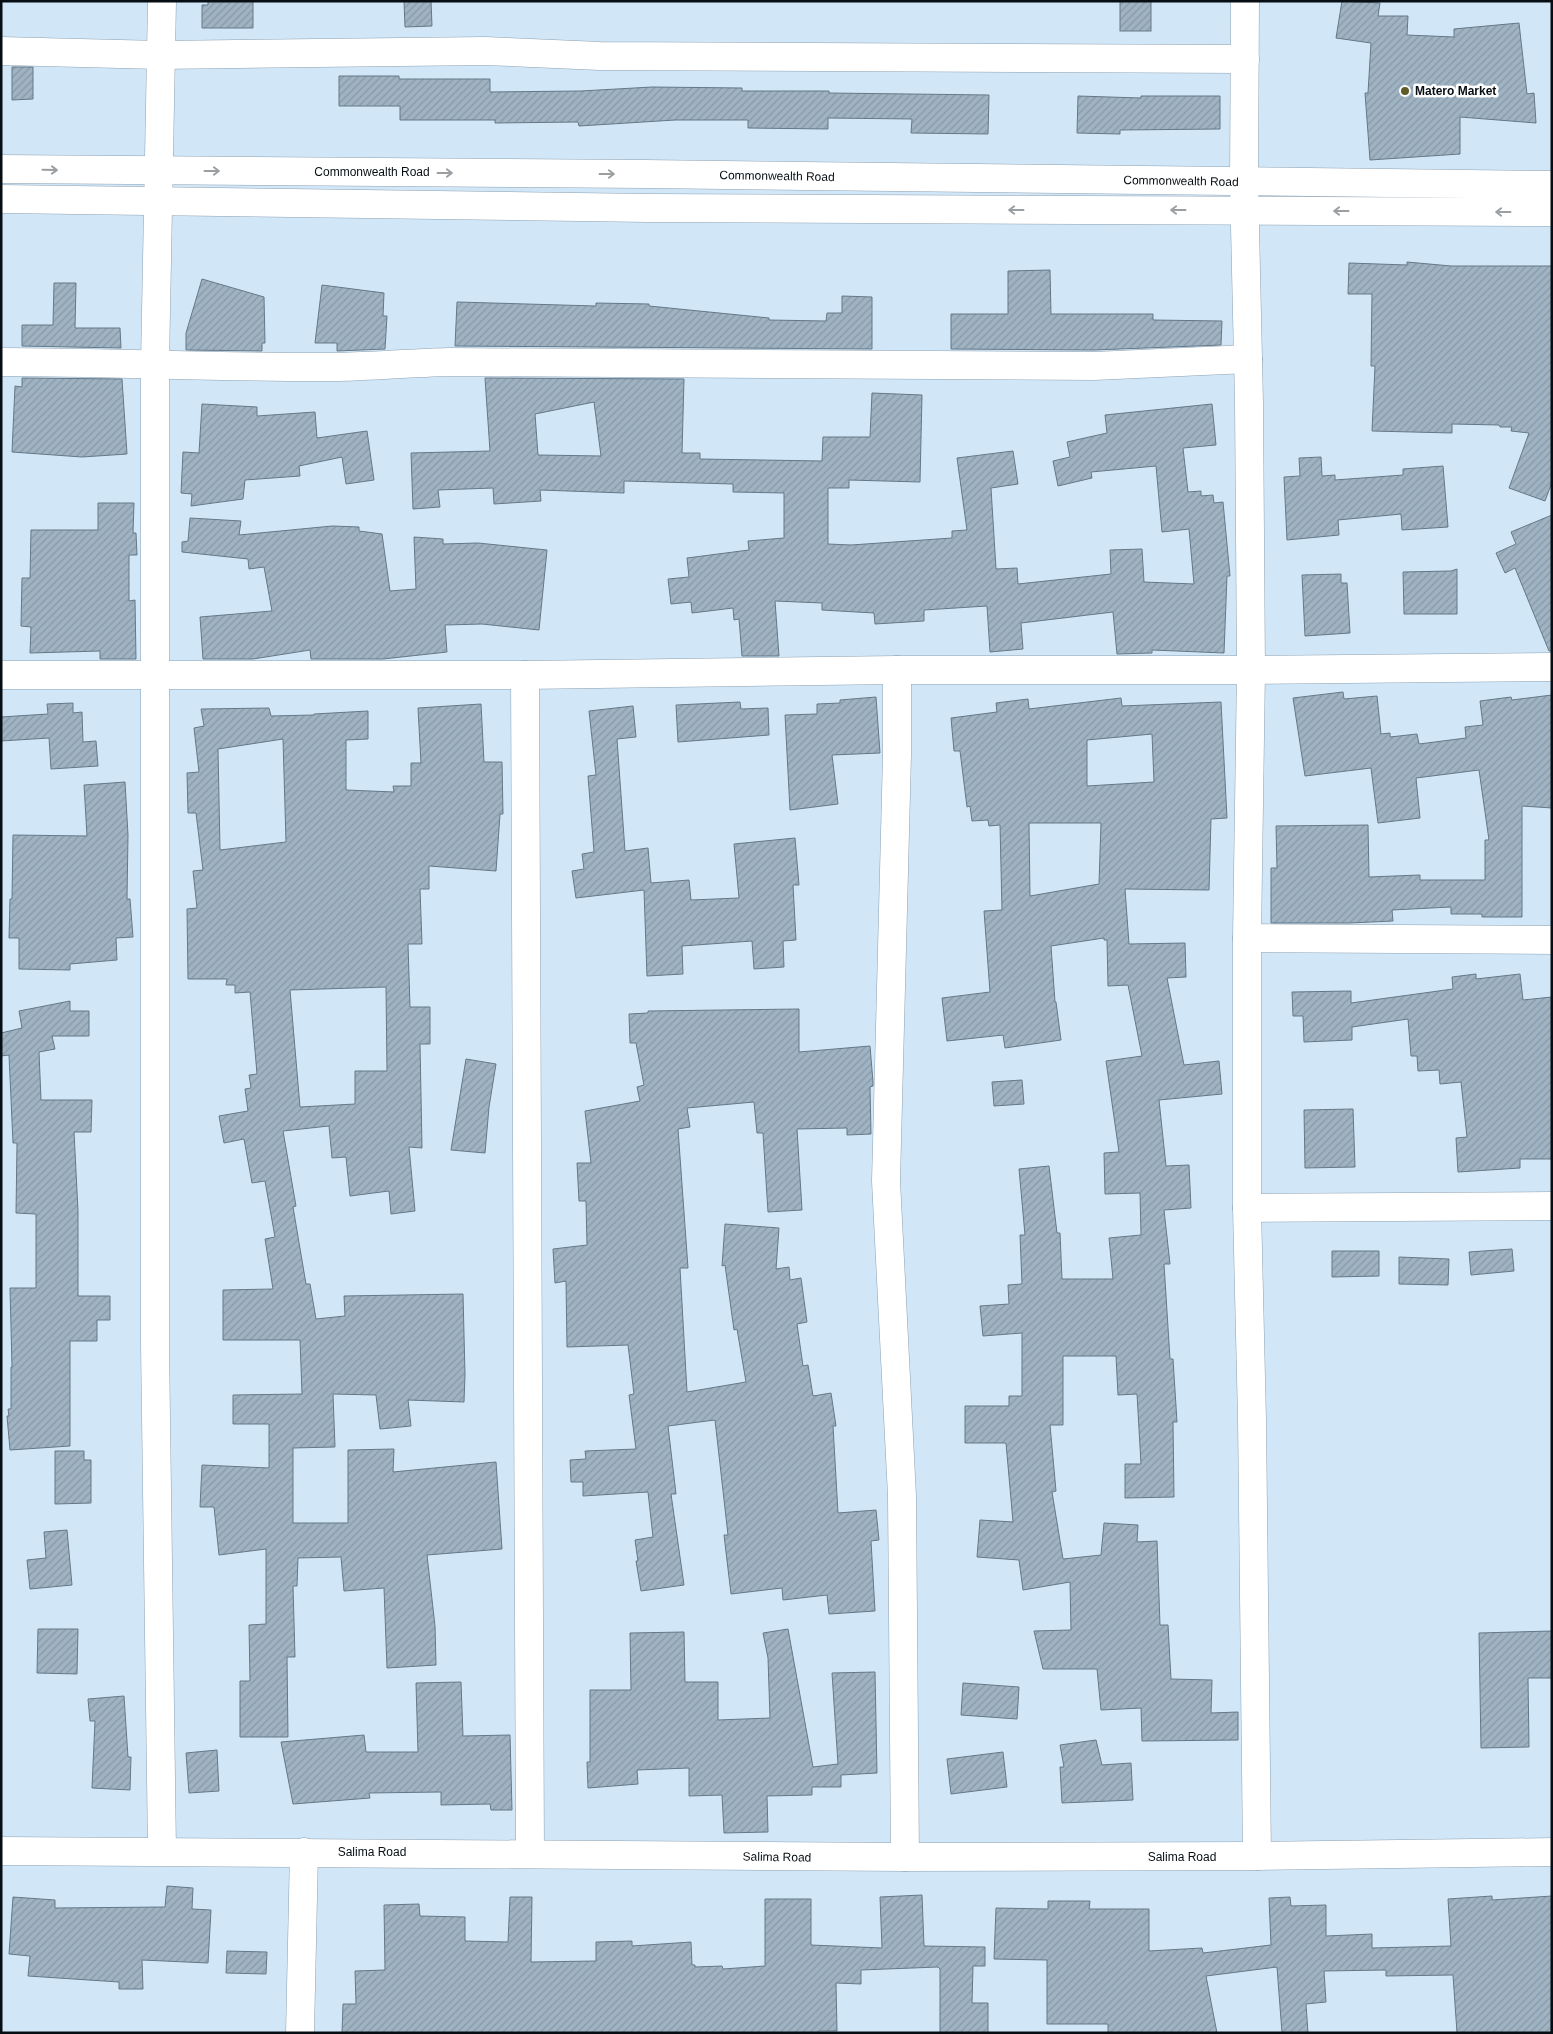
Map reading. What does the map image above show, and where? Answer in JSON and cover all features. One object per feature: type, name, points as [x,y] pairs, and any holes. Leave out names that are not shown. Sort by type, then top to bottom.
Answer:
[{"type":"street","points":[[162,1],[155,364],[155,1345],[162,1851]]},
{"type":"street","points":[[1246,1],[1244,210],[1248,359],[1250,670],[1247,938],[1247,1208],[1252,1420],[1257,1856]]},
{"type":"street","points":[[1,51],[160,55],[484,51],[600,56],[1245,60]]},
{"type":"street","name":"Commonwealth Road","points":[[1,169],[636,174],[1552,185]]},
{"type":"street","points":[[1,199],[648,208],[1552,212]]},
{"type":"street","points":[[1,362],[340,367],[449,362],[1094,366],[1248,359]]},
{"type":"street","points":[[1,675],[155,676],[1552,667]]},
{"type":"street","points":[[897,670],[897,755],[886,1181],[902,1496],[905,1857]]},
{"type":"street","points":[[525,674],[530,1854]]},
{"type":"street","points":[[1247,938],[1552,940]]},
{"type":"street","points":[[1247,1208],[1552,1206]]},
{"type":"street","name":"Salima Road","points":[[1,1851],[905,1857],[1257,1856],[1552,1852]]},
{"type":"street","points":[[300,2033],[304,1852]]},
{"type":"building","points":[[208,1],[253,1],[253,28],[202,28],[202,5],[208,5]]},
{"type":"building","points":[[404,1],[431,1],[432,26],[405,27]]},
{"type":"building","points":[[1120,1],[1151,1],[1151,31],[1120,31]]},
{"type":"building","points":[[1342,1],[1380,3],[1378,16],[1408,16],[1407,35],[1454,37],[1454,29],[1519,23],[1527,94],[1534,93],[1536,123],[1460,117],[1460,154],[1370,160],[1365,93],[1368,93],[1371,43],[1336,38]]},
{"type":"building","points":[[12,67],[33,67],[33,99],[12,100]]},
{"type":"building","points":[[339,76],[399,76],[399,79],[490,79],[490,92],[581,91],[652,87],[742,88],[742,91],[989,95],[988,134],[911,133],[912,119],[828,118],[828,129],[748,128],[748,120],[675,120],[579,126],[578,122],[495,123],[495,120],[400,120],[400,106],[339,106]]},
{"type":"building","points":[[1078,96],[1141,98],[1141,96],[1220,96],[1220,129],[1120,130],[1120,134],[1077,133]]},
{"type":"building","points":[[1407,262],[1451,266],[1552,266],[1552,482],[1545,501],[1509,488],[1529,433],[1511,431],[1512,427],[1500,427],[1499,425],[1452,424],[1452,433],[1372,431],[1375,366],[1371,366],[1372,294],[1348,294],[1349,263],[1407,265]]},
{"type":"building","points":[[1050,270],[1051,314],[1153,314],[1153,320],[1222,321],[1221,345],[1094,350],[951,349],[951,314],[1008,314],[1008,271]]},
{"type":"building","points":[[202,279],[264,297],[265,343],[262,343],[262,351],[186,350],[186,333]]},
{"type":"building","points":[[54,283],[76,283],[75,328],[120,328],[121,348],[22,346],[22,325],[53,325]]},
{"type":"building","points":[[322,285],[384,293],[383,316],[387,316],[385,349],[337,351],[337,343],[315,343]]},
{"type":"building","points":[[842,296],[872,297],[872,349],[455,346],[457,302],[596,306],[596,303],[649,304],[649,306],[769,318],[769,320],[826,321],[827,313],[842,313]]},
{"type":"building","points":[[22,378],[122,379],[127,454],[82,457],[12,452],[15,386],[22,387]]},
{"type":"building","points":[[485,378],[684,379],[682,453],[700,453],[700,459],[822,461],[823,437],[870,437],[872,393],[922,395],[920,482],[849,480],[849,488],[828,488],[828,544],[851,545],[952,538],[952,531],[967,530],[957,458],[1013,451],[1018,484],[991,488],[996,569],[1017,568],[1018,584],[1111,574],[1110,550],[1142,549],[1144,582],[1194,584],[1189,529],[1162,532],[1156,466],[1091,472],[1092,478],[1058,486],[1053,461],[1070,457],[1067,442],[1107,433],[1105,415],[1212,404],[1216,445],[1183,448],[1188,492],[1201,491],[1201,496],[1213,495],[1214,503],[1223,502],[1230,576],[1227,576],[1224,653],[1152,650],[1152,653],[1117,654],[1113,612],[1021,623],[1023,649],[990,652],[987,606],[924,610],[924,621],[875,624],[874,613],[822,610],[822,603],[775,601],[779,656],[742,656],[739,619],[734,620],[733,608],[692,613],[691,602],[671,604],[668,579],[689,577],[687,558],[749,550],[748,541],[784,538],[784,493],[733,492],[733,484],[624,481],[624,493],[540,490],[541,501],[494,504],[493,488],[438,490],[440,507],[413,509],[411,453],[490,451]],"holes":[[[594,402],[601,456],[538,455],[535,414]]]},
{"type":"building","points":[[202,404],[257,407],[257,416],[315,412],[317,438],[367,431],[374,480],[346,484],[342,457],[299,466],[300,476],[245,480],[243,499],[191,506],[192,494],[181,493],[183,452],[199,453]]},
{"type":"building","points":[[1321,457],[1322,476],[1335,475],[1335,480],[1403,475],[1403,469],[1443,466],[1448,527],[1402,530],[1401,514],[1338,520],[1339,535],[1287,540],[1284,477],[1300,476],[1299,458]]},
{"type":"building","points":[[98,503],[134,503],[133,533],[136,533],[137,555],[129,555],[129,601],[135,600],[136,659],[100,659],[100,651],[30,653],[31,627],[21,626],[22,578],[30,578],[31,530],[98,530]]},
{"type":"building","points":[[1552,515],[1552,651],[1549,651],[1515,568],[1505,573],[1496,553],[1516,544],[1511,532]]},
{"type":"building","points":[[190,518],[241,521],[239,535],[332,526],[359,527],[359,531],[382,534],[390,591],[416,589],[414,537],[443,539],[443,544],[478,543],[547,550],[539,630],[482,624],[445,625],[447,652],[383,659],[311,659],[310,650],[253,659],[203,659],[200,617],[272,611],[264,567],[249,569],[248,559],[182,552],[182,542],[188,541]]},
{"type":"building","points":[[1457,569],[1457,614],[1404,614],[1403,572],[1451,571]]},
{"type":"building","points":[[1341,574],[1341,583],[1347,583],[1350,633],[1305,636],[1302,575]]},
{"type":"building","points":[[1343,692],[1344,699],[1377,696],[1381,734],[1390,733],[1390,737],[1417,734],[1419,744],[1466,738],[1465,727],[1483,725],[1480,701],[1511,697],[1512,700],[1552,695],[1552,808],[1522,806],[1522,917],[1482,917],[1482,914],[1451,914],[1451,907],[1392,910],[1393,921],[1271,923],[1271,868],[1277,868],[1276,826],[1368,825],[1369,877],[1420,875],[1420,880],[1485,880],[1485,840],[1489,840],[1479,770],[1416,778],[1420,818],[1378,823],[1371,768],[1305,776],[1293,698]]},
{"type":"building","points":[[876,697],[880,753],[832,755],[838,804],[790,810],[785,715],[817,714],[817,704],[840,703],[840,700]]},
{"type":"building","points":[[1121,698],[1122,706],[1221,702],[1227,818],[1211,819],[1209,890],[1125,889],[1129,944],[1185,943],[1186,977],[1167,978],[1184,1065],[1219,1061],[1222,1094],[1159,1100],[1166,1166],[1189,1165],[1191,1208],[1164,1210],[1170,1264],[1164,1264],[1170,1359],[1173,1359],[1177,1422],[1173,1422],[1174,1497],[1125,1498],[1125,1464],[1141,1464],[1137,1394],[1118,1395],[1116,1356],[1063,1356],[1063,1425],[1050,1425],[1056,1491],[1052,1492],[1063,1559],[1101,1555],[1104,1523],[1138,1525],[1137,1542],[1157,1541],[1160,1625],[1168,1625],[1171,1679],[1212,1680],[1211,1713],[1238,1712],[1238,1740],[1142,1741],[1141,1708],[1101,1710],[1097,1669],[1043,1669],[1034,1631],[1071,1630],[1070,1582],[1023,1590],[1019,1560],[977,1557],[980,1520],[1013,1522],[1006,1443],[965,1443],[965,1406],[1009,1406],[1009,1396],[1022,1396],[1022,1333],[983,1336],[980,1306],[1009,1304],[1008,1285],[1022,1284],[1020,1235],[1025,1235],[1019,1169],[1049,1166],[1057,1233],[1060,1233],[1062,1279],[1113,1279],[1109,1238],[1141,1235],[1140,1193],[1105,1194],[1104,1153],[1119,1152],[1106,1061],[1142,1056],[1128,985],[1108,986],[1107,940],[1104,940],[1104,938],[1051,946],[1055,1002],[1061,1040],[1005,1048],[1003,1035],[947,1041],[942,998],[990,992],[984,911],[1002,910],[1000,825],[989,826],[988,820],[972,821],[970,806],[967,807],[960,751],[954,751],[951,718],[997,712],[996,703],[1028,699],[1029,709]],"holes":[[[1152,734],[1154,782],[1087,786],[1087,740]],[[1029,823],[1101,823],[1099,884],[1030,896]]]},
{"type":"building","points":[[740,702],[741,709],[768,708],[769,735],[678,742],[676,705]]},
{"type":"building","points":[[73,703],[73,713],[82,712],[83,742],[96,741],[98,766],[51,769],[49,738],[1,741],[1,717],[48,714],[47,704]]},
{"type":"building","points":[[481,704],[484,762],[502,762],[503,814],[500,814],[496,871],[429,866],[429,889],[420,889],[422,944],[408,944],[410,1007],[430,1007],[430,1044],[420,1044],[422,1148],[409,1147],[415,1211],[391,1214],[389,1191],[350,1196],[346,1157],[332,1158],[329,1126],[283,1131],[296,1206],[293,1207],[306,1284],[310,1284],[316,1319],[345,1316],[344,1296],[463,1294],[464,1402],[408,1400],[411,1426],[380,1429],[376,1395],[333,1394],[335,1447],[293,1448],[293,1523],[348,1523],[348,1450],[394,1449],[393,1472],[496,1462],[502,1549],[427,1555],[435,1626],[436,1665],[387,1668],[384,1588],[344,1591],[341,1557],[298,1558],[297,1586],[293,1586],[295,1657],[287,1657],[288,1737],[240,1737],[240,1681],[250,1681],[249,1625],[266,1624],[266,1549],[219,1555],[214,1507],[200,1507],[202,1465],[269,1468],[269,1424],[233,1424],[233,1395],[302,1394],[300,1340],[223,1340],[223,1290],[273,1289],[265,1239],[275,1237],[265,1181],[252,1183],[244,1139],[224,1143],[219,1116],[248,1111],[245,1089],[251,1088],[249,1075],[257,1074],[250,992],[235,993],[235,985],[226,985],[227,979],[188,979],[187,909],[197,908],[193,871],[203,870],[196,813],[188,813],[187,773],[199,772],[194,728],[204,726],[201,709],[269,708],[271,716],[368,711],[368,739],[346,740],[346,790],[394,792],[393,786],[411,786],[411,763],[421,763],[418,708]],"holes":[[[283,739],[286,842],[220,850],[218,749]],[[386,987],[387,1071],[355,1071],[355,1104],[300,1107],[290,990]]]},
{"type":"building","points":[[633,706],[636,737],[617,739],[625,851],[648,848],[651,883],[689,880],[691,900],[739,898],[734,844],[795,838],[799,885],[793,885],[796,940],[783,941],[784,967],[754,969],[752,941],[682,946],[683,974],[647,976],[644,890],[576,898],[572,871],[584,869],[582,854],[594,852],[588,776],[596,775],[589,711]]},
{"type":"building","points":[[125,782],[128,835],[127,899],[130,899],[133,937],[116,938],[117,960],[70,964],[70,970],[19,969],[19,938],[9,938],[13,835],[87,836],[84,785]]},
{"type":"building","points":[[1476,974],[1476,979],[1520,974],[1523,1000],[1552,997],[1552,1159],[1520,1159],[1520,1168],[1458,1172],[1456,1138],[1467,1137],[1461,1082],[1440,1084],[1439,1070],[1418,1071],[1417,1056],[1411,1056],[1408,1019],[1352,1027],[1352,1040],[1304,1042],[1303,1016],[1293,1016],[1292,992],[1351,991],[1351,1003],[1453,989],[1452,977]]},
{"type":"building","points":[[70,1001],[70,1011],[89,1011],[89,1036],[52,1036],[55,1049],[39,1052],[41,1100],[92,1100],[91,1132],[74,1132],[78,1211],[78,1296],[110,1296],[110,1320],[97,1320],[97,1341],[70,1341],[70,1446],[10,1450],[7,1416],[9,1416],[8,1409],[11,1409],[12,1367],[10,1288],[36,1288],[36,1214],[16,1213],[17,1143],[13,1143],[9,1055],[1,1056],[1,1033],[22,1028],[19,1011]]},
{"type":"building","points":[[799,1009],[799,1052],[870,1046],[873,1082],[873,1086],[870,1087],[871,1134],[847,1135],[847,1128],[797,1129],[802,1210],[768,1212],[763,1133],[757,1133],[754,1102],[687,1108],[690,1127],[678,1129],[688,1268],[680,1268],[687,1392],[746,1382],[737,1329],[734,1330],[725,1265],[722,1266],[725,1224],[779,1228],[776,1269],[789,1267],[790,1280],[801,1278],[807,1322],[797,1324],[803,1366],[808,1365],[813,1396],[831,1393],[836,1426],[833,1426],[838,1513],[876,1510],[879,1540],[871,1541],[875,1611],[829,1614],[827,1595],[783,1600],[782,1588],[731,1594],[724,1535],[728,1535],[715,1420],[668,1426],[676,1494],[671,1494],[684,1585],[641,1591],[635,1540],[653,1537],[648,1492],[583,1496],[583,1482],[571,1482],[570,1460],[586,1459],[585,1451],[636,1449],[629,1395],[634,1394],[628,1345],[567,1347],[566,1281],[555,1283],[553,1249],[587,1245],[586,1201],[579,1201],[577,1163],[591,1163],[585,1111],[640,1101],[637,1087],[644,1085],[636,1043],[630,1043],[629,1014],[648,1013],[648,1011]]},
{"type":"building","points":[[466,1059],[496,1064],[489,1107],[485,1153],[451,1150]]},
{"type":"building","points":[[1022,1080],[1024,1104],[994,1106],[992,1082]]},
{"type":"building","points":[[1353,1109],[1355,1167],[1305,1168],[1304,1110]]},
{"type":"building","points":[[1512,1249],[1514,1271],[1471,1275],[1469,1252]]},
{"type":"building","points":[[1332,1251],[1379,1251],[1379,1276],[1332,1277]]},
{"type":"building","points":[[1399,1257],[1449,1259],[1448,1285],[1399,1284]]},
{"type":"building","points":[[55,1451],[84,1451],[84,1460],[91,1460],[91,1503],[55,1504]]},
{"type":"building","points":[[67,1530],[72,1585],[30,1589],[27,1560],[46,1558],[44,1532]]},
{"type":"building","points":[[38,1629],[78,1629],[77,1674],[37,1673]]},
{"type":"building","points":[[788,1629],[813,1767],[838,1764],[832,1673],[875,1672],[877,1773],[841,1775],[841,1787],[812,1787],[812,1795],[767,1796],[768,1832],[724,1833],[722,1795],[689,1796],[689,1768],[637,1770],[638,1784],[588,1788],[587,1762],[590,1762],[590,1690],[631,1690],[630,1633],[684,1632],[685,1682],[718,1682],[718,1720],[770,1718],[768,1658],[763,1633]]},
{"type":"building","points":[[1552,1631],[1552,1678],[1528,1678],[1529,1747],[1481,1748],[1479,1633]]},
{"type":"building","points":[[461,1682],[463,1736],[510,1735],[512,1810],[491,1810],[490,1804],[441,1805],[441,1792],[369,1793],[370,1798],[293,1804],[281,1742],[364,1735],[366,1752],[418,1752],[416,1683]]},
{"type":"building","points":[[963,1683],[1019,1687],[1017,1719],[961,1715]]},
{"type":"building","points":[[124,1696],[128,1757],[131,1757],[130,1790],[92,1788],[95,1721],[90,1721],[88,1699]]},
{"type":"building","points":[[1096,1740],[1102,1765],[1131,1763],[1133,1800],[1062,1803],[1060,1767],[1064,1767],[1060,1745]]},
{"type":"building","points":[[217,1750],[219,1791],[189,1793],[186,1753]]},
{"type":"building","points":[[1003,1752],[1007,1787],[951,1794],[947,1759]]},
{"type":"building","points":[[167,1886],[193,1888],[192,1909],[211,1910],[208,1963],[142,1960],[143,1989],[119,1989],[119,1982],[28,1976],[30,1956],[9,1954],[13,1897],[55,1900],[55,1908],[165,1907]]},
{"type":"building","points":[[922,1895],[924,1946],[985,1947],[985,1966],[973,1966],[972,2003],[988,2003],[988,2033],[940,2033],[940,1969],[938,1967],[861,1970],[861,1984],[836,1983],[837,2031],[818,2031],[818,2033],[342,2033],[343,2004],[356,2004],[355,1971],[385,1970],[384,1905],[419,1904],[420,1916],[465,1917],[465,1941],[508,1942],[510,1897],[532,1897],[531,1962],[596,1961],[596,1942],[632,1941],[632,1946],[691,1942],[692,1965],[695,1965],[695,1967],[722,1966],[723,1969],[765,1966],[765,1899],[811,1899],[811,1945],[882,1948],[880,1897]]},
{"type":"building","points":[[1492,1896],[1492,1900],[1552,1896],[1551,2033],[1457,2033],[1453,1975],[1386,1976],[1386,1970],[1324,1971],[1326,2002],[1306,2004],[1308,2033],[1282,2033],[1277,1967],[1206,1976],[1217,2033],[1108,2033],[1108,2024],[1047,2024],[1047,1960],[994,1959],[996,1908],[1048,1909],[1048,1901],[1090,1901],[1089,1909],[1149,1909],[1149,1951],[1202,1948],[1203,1953],[1271,1945],[1269,1898],[1290,1897],[1291,1906],[1326,1905],[1326,1936],[1372,1934],[1372,1948],[1451,1946],[1448,1899]]},
{"type":"building","points":[[227,1951],[267,1952],[266,1974],[226,1973]]},
{"type":"place","name":"Matero Market","points":[[1405,91]]}]
